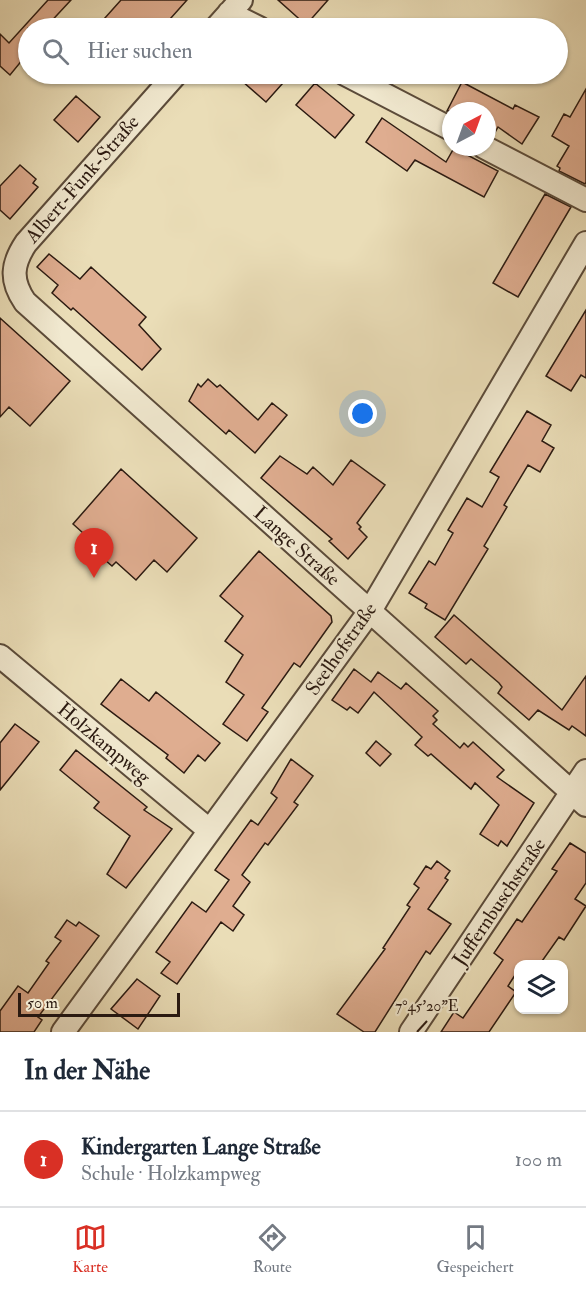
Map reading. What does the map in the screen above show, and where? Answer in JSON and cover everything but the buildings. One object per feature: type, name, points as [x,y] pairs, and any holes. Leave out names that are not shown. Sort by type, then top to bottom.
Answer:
[{"type":"street","name":"Albert-Funk-Straße","points":[[7,284],[26,243],[167,84]]},
{"type":"street","points":[[364,84],[442,124]]},
{"type":"street","points":[[496,153],[586,200]]},
{"type":"street","name":"Seelhofstraße","points":[[63,1032],[370,611],[586,243]]},
{"type":"street","name":"Lange Straße","points":[[7,284],[579,799]]},
{"type":"street","name":"Holzkampweg","points":[[4,666],[209,830]]},
{"type":"street","name":"Juffernbuschstraße","points":[[411,1032],[579,799],[586,771]]},
{"type":"place","name":"Kindergarten Lange Straße","points":[[94,578]]}]
